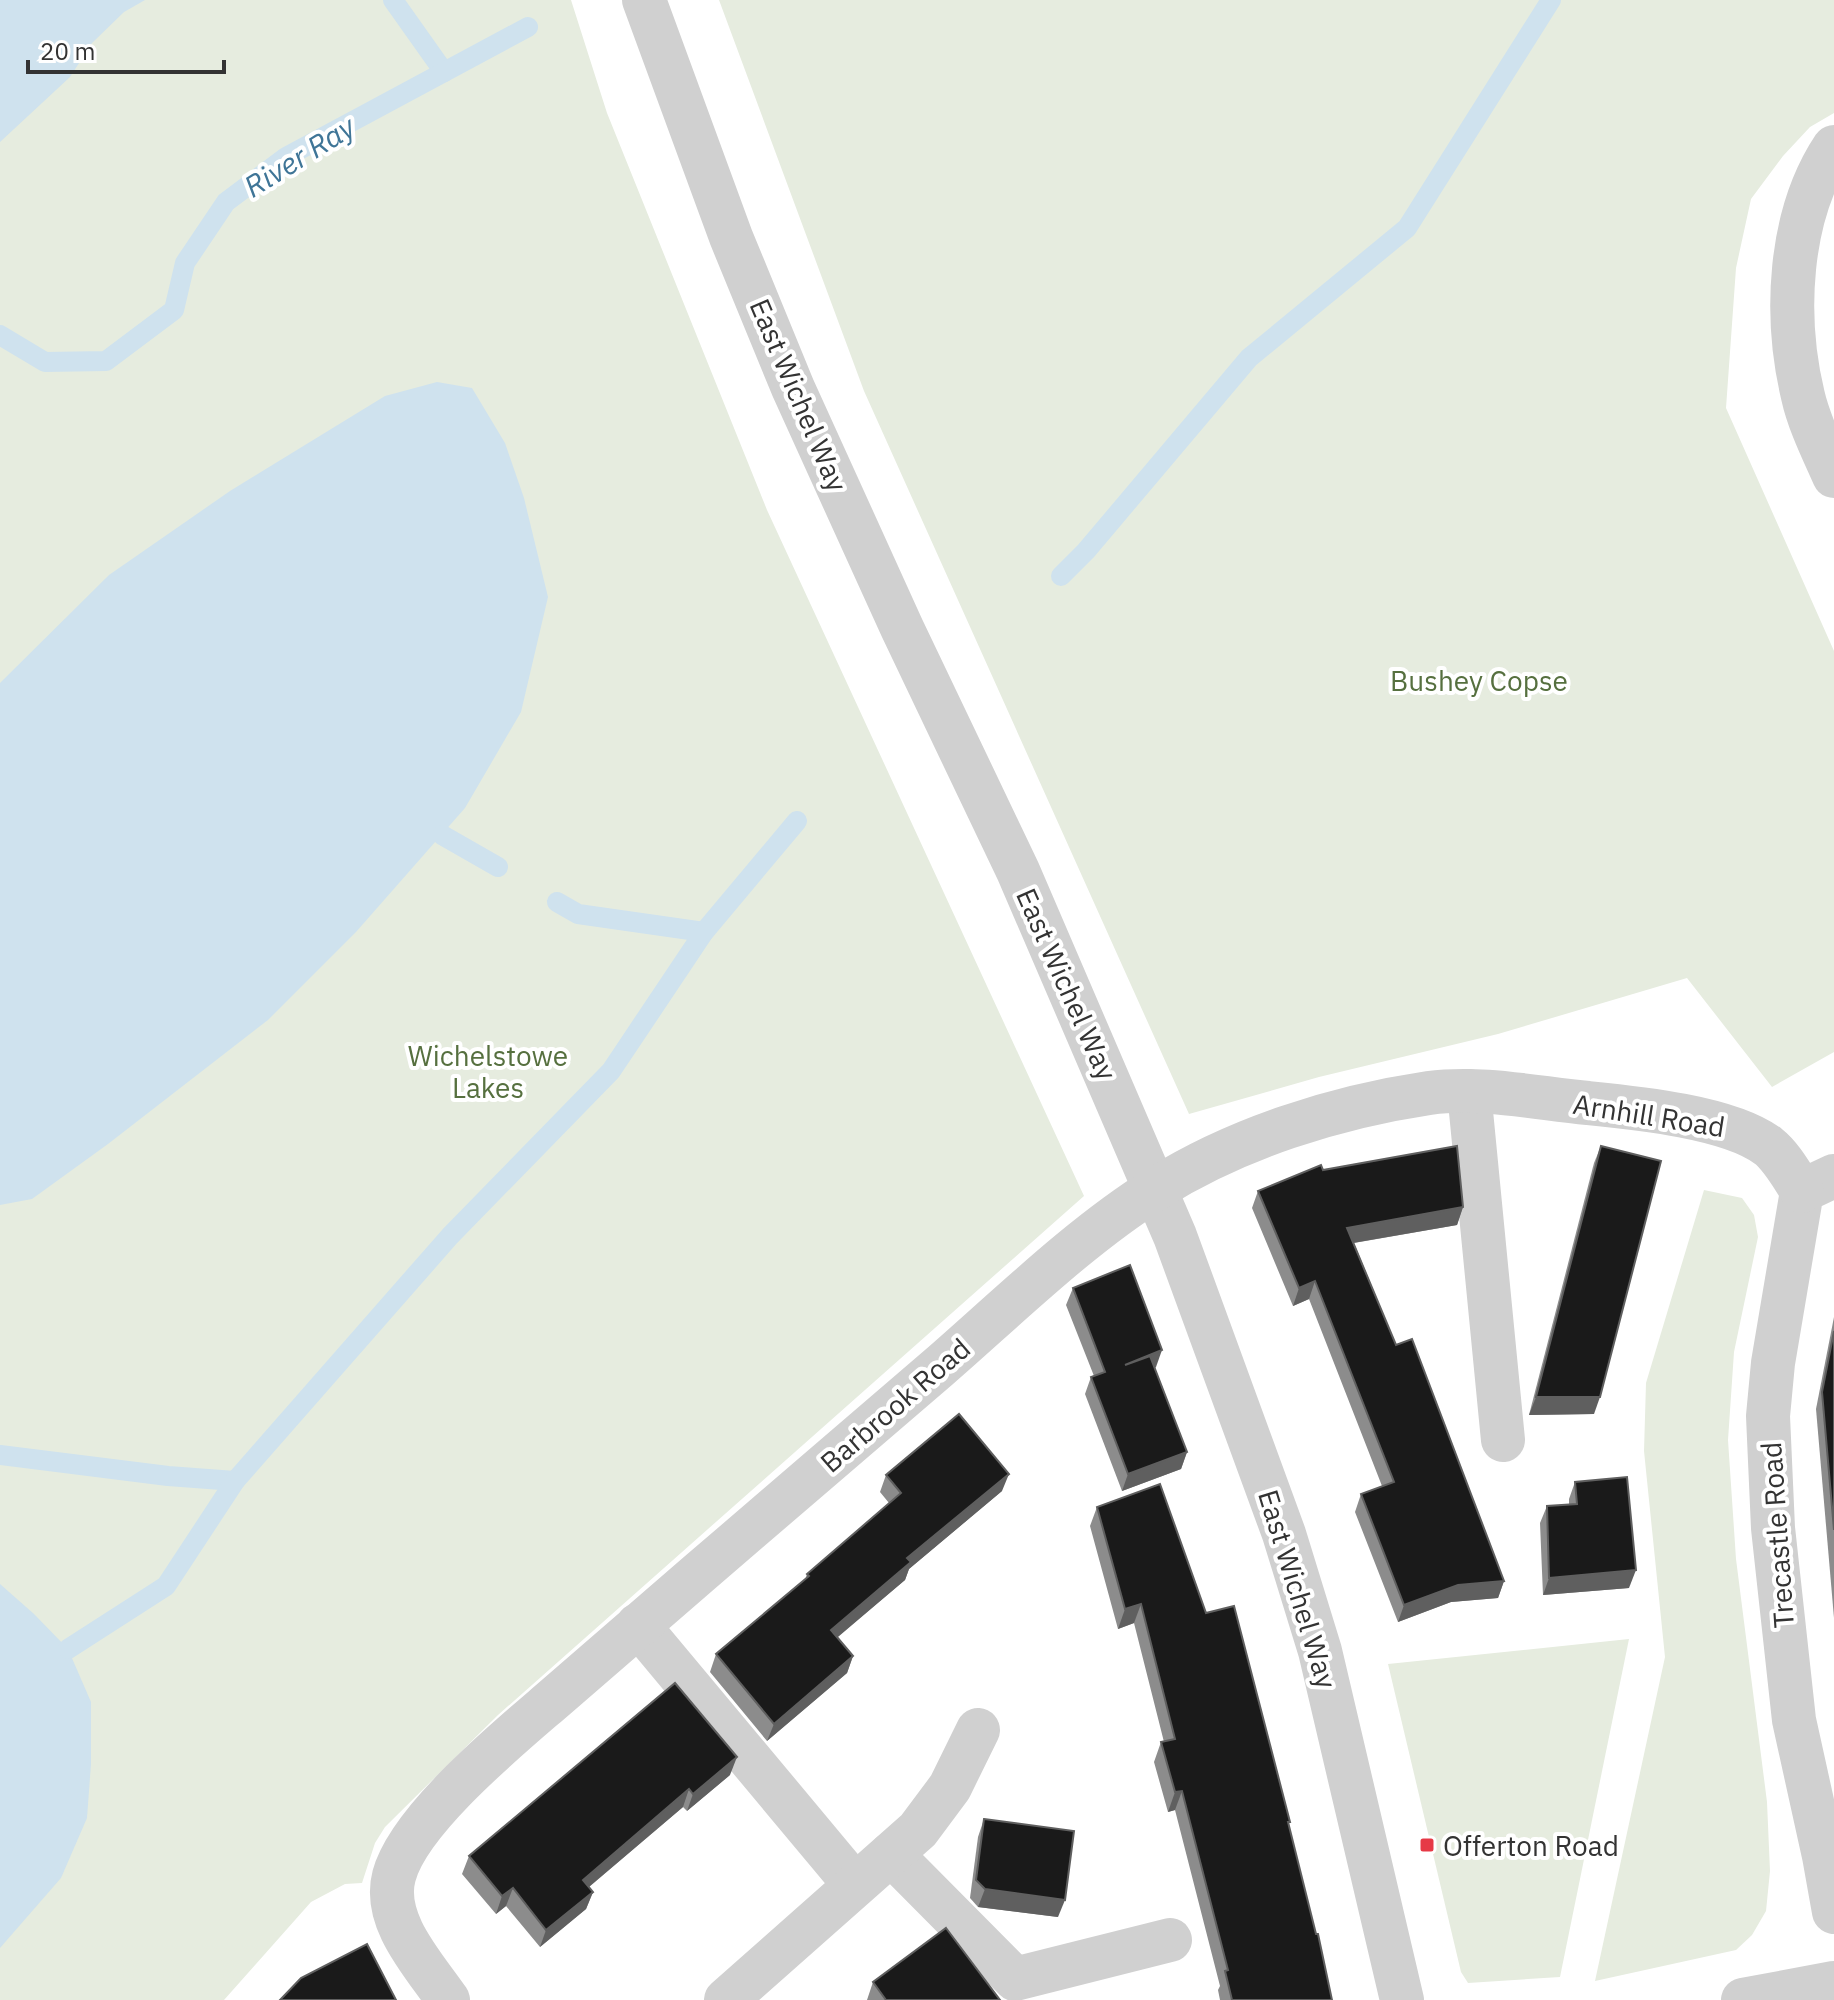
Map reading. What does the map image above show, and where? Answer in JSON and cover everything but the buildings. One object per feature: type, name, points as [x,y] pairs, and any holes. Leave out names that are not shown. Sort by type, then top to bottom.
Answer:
[{"type":"street","name":"East Wichel Way","points":[[644,0],[731,237],[793,388],[902,628],[1018,871],[1156,1189],[1284,1534],[1320,1651],[1402,2000]]},
{"type":"street","points":[[1834,147],[1807,200],[1795,263],[1792,333],[1803,398],[1834,476]]},
{"type":"street","name":"Arnhill Road","points":[[1156,1189],[1223,1154],[1330,1114],[1432,1093],[1469,1091],[1606,1105],[1724,1125],[1747,1133],[1773,1149],[1818,1183]]},
{"type":"street","points":[[1469,1091],[1503,1440]]},
{"type":"street","name":"Trecastle Road","points":[[1818,1183],[1773,1363],[1768,1416],[1773,1528],[1794,1720],[1834,1912]]},
{"type":"street","name":"Barbrook Road","points":[[448,2000],[399,1924],[391,1899],[394,1875],[420,1829],[474,1770],[638,1625],[1078,1247],[1156,1189]]},
{"type":"street","points":[[638,1625],[855,1885]]},
{"type":"street","points":[[726,2000],[918,1830],[950,1787],[978,1730]]},
{"type":"street","points":[[891,1854],[1025,1989],[1170,1940]]},
{"type":"street","points":[[1743,2000],[1834,1983]]},
{"type":"green space","name":"Wichelstowe Lakes","points":[[0,0],[571,0],[607,113],[767,510],[1084,1196],[498,1715],[385,1827],[375,1843],[362,1883],[345,1884],[311,1902],[224,2000],[0,2000]]},
{"type":"green space","name":"Bushey Copse","points":[[719,0],[1834,0],[1834,113],[1810,127],[1783,156],[1751,199],[1736,268],[1726,408],[1834,651],[1834,1052],[1772,1087],[1687,978],[1498,1034],[1319,1077],[1189,1114],[864,391]]},
{"type":"green space","points":[[1704,1190],[1742,1198],[1754,1215],[1758,1237],[1734,1352],[1728,1440],[1736,1559],[1767,1802],[1770,1871],[1766,1911],[1752,1935],[1736,1950],[1595,1981],[1665,1657],[1644,1451],[1646,1383]]},
{"type":"green space","points":[[1629,1639],[1560,1977],[1468,1983],[1461,1972],[1388,1664]]},
{"type":"water","points":[[0,0],[145,0],[124,12],[92,43],[70,77],[0,142]]},
{"type":"water","points":[[437,382],[472,388],[505,443],[524,498],[548,597],[521,712],[465,808],[356,932],[268,1020],[32,1199],[0,1205],[0,683],[109,575],[230,491],[385,396]]},
{"type":"water","points":[[0,1584],[68,1649],[91,1702],[91,1764],[87,1818],[61,1878],[0,1948]]},
{"type":"waterway","points":[[393,0],[444,72]]},
{"type":"waterway","points":[[1061,576],[1086,551],[1249,358],[1407,228],[1551,0]]},
{"type":"waterway","name":"River Ray","points":[[0,335],[45,362],[106,361],[174,310],[185,263],[226,202],[286,157],[528,27]]},
{"type":"waterway","points":[[68,1649],[166,1586],[235,1481],[450,1236],[611,1071],[704,932],[797,821]]},
{"type":"waterway","points":[[442,835],[498,867]]},
{"type":"waterway","points":[[557,902],[578,914],[704,932]]},
{"type":"waterway","points":[[0,1455],[235,1481]]},
{"type":"place","name":"Offerton Road","points":[[1427,1845]]}]
